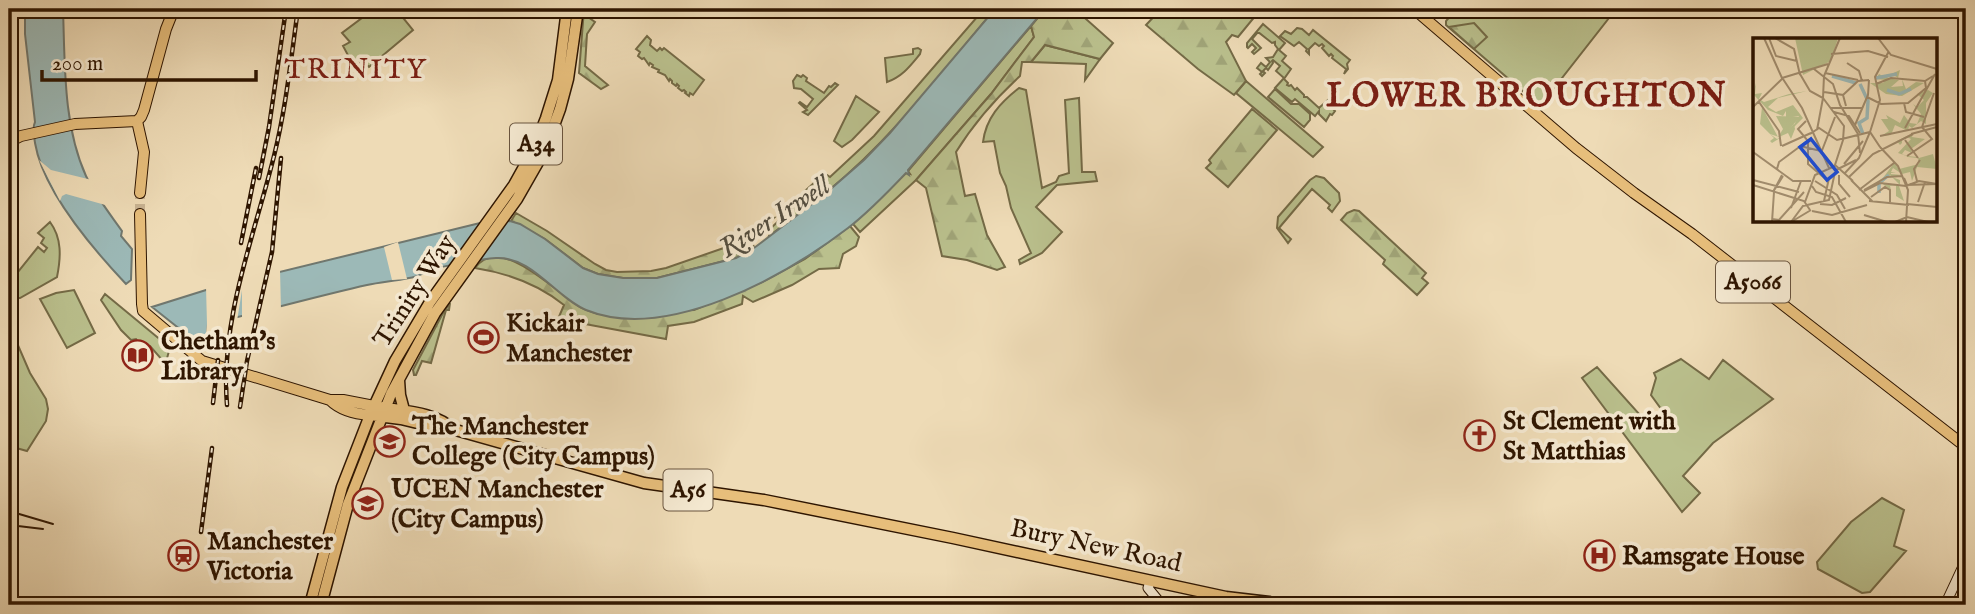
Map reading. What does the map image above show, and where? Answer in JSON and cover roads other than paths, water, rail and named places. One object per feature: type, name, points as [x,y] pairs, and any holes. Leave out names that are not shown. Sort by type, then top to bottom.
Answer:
[{"type":"highway","name":"Trinity Way","points":[[310,605],[342,487],[378,411],[399,380],[444,291],[530,158],[552,101],[560,66],[567,9]]},
{"type":"highway","name":"Trinity Way","points":[[321,605],[348,504],[395,361],[416,325],[517,199],[545,150],[560,109],[572,63],[578,9]]},
{"type":"highway","points":[[399,380],[404,410]]},
{"type":"highway","name":"A56","points":[[378,411],[404,410],[446,421],[452,429]]},
{"type":"highway","name":"A56","points":[[378,411],[442,429],[452,429]]},
{"type":"highway","name":"Bury New Road","points":[[452,429],[645,483],[764,500],[889,524],[1150,581],[1224,601],[1294,605]]},
{"type":"highway","points":[[316,584],[321,580],[331,549],[339,538]]},
{"type":"main road","points":[[141,193],[144,152],[137,121],[144,110],[174,9]]},
{"type":"main road","name":"A5066","points":[[1414,9],[1576,148],[1692,234],[1964,445]]},
{"type":"main road","points":[[9,142],[14,138],[75,124],[137,121]]},
{"type":"main road","name":"A56","points":[[140,214],[141,300],[145,314],[200,359],[330,400],[338,408],[360,414],[378,411]]},
{"type":"main road","points":[[1945,605],[1966,560]]},
{"type":"main road","points":[[1150,581],[1148,588],[1160,603]]},
{"type":"main road","points":[[1160,603],[1163,584]]},
{"type":"water","points":[[25,9],[63,9],[65,73],[73,136],[86,176],[122,231],[121,236],[132,249],[131,280],[126,284],[71,218],[40,161],[35,143]]},
{"type":"water","points":[[995,9],[1045,9],[908,170],[909,175],[906,173],[863,215],[822,247],[759,284],[724,299],[688,311],[652,318],[618,318],[586,310],[521,263],[496,258],[440,267],[412,277],[367,285],[208,324],[205,349],[152,307],[206,290],[480,223],[510,221],[520,224],[583,268],[598,274],[623,278],[657,278],[736,258],[754,248],[825,194],[864,160]]},
{"type":"tunnel","points":[[140,193],[140,214]]},
{"type":"tram line","points":[[9,511],[53,524]]},
{"type":"tram line","points":[[9,522],[18,526],[43,529]]},
{"type":"railway","points":[[259,178],[286,9]]},
{"type":"railway","points":[[227,405],[226,373],[234,310],[278,138],[298,9]]},
{"type":"railway","points":[[240,407],[247,361],[272,252],[281,158]]},
{"type":"railway","points":[[241,243],[256,168]]},
{"type":"railway","points":[[213,403],[218,360]]},
{"type":"railway","points":[[201,532],[212,448]]},
{"type":"place","name":"Kickair Manchester","points":[[483,338]]},
{"type":"place","name":"Chetham's Library","points":[[138,356]]},
{"type":"place","name":"St Clement with St Matthias","points":[[1480,436]]},
{"type":"place","name":"The Manchester College (City Campus)","points":[[389,441]]},
{"type":"place","name":"UCEN Manchester (City Campus)","points":[[368,504]]},
{"type":"place","name":"Manchester Victoria","points":[[184,556]]},
{"type":"place","name":"Ramsgate House","points":[[1599,556]]},
{"type":"district","name":"TRINITY","points":[[356,70]]},
{"type":"district","name":"LOWER BROUGHTON","points":[[1527,97]]},
{"type":"water label","name":"River Irwell","points":[[775,218]]}]
